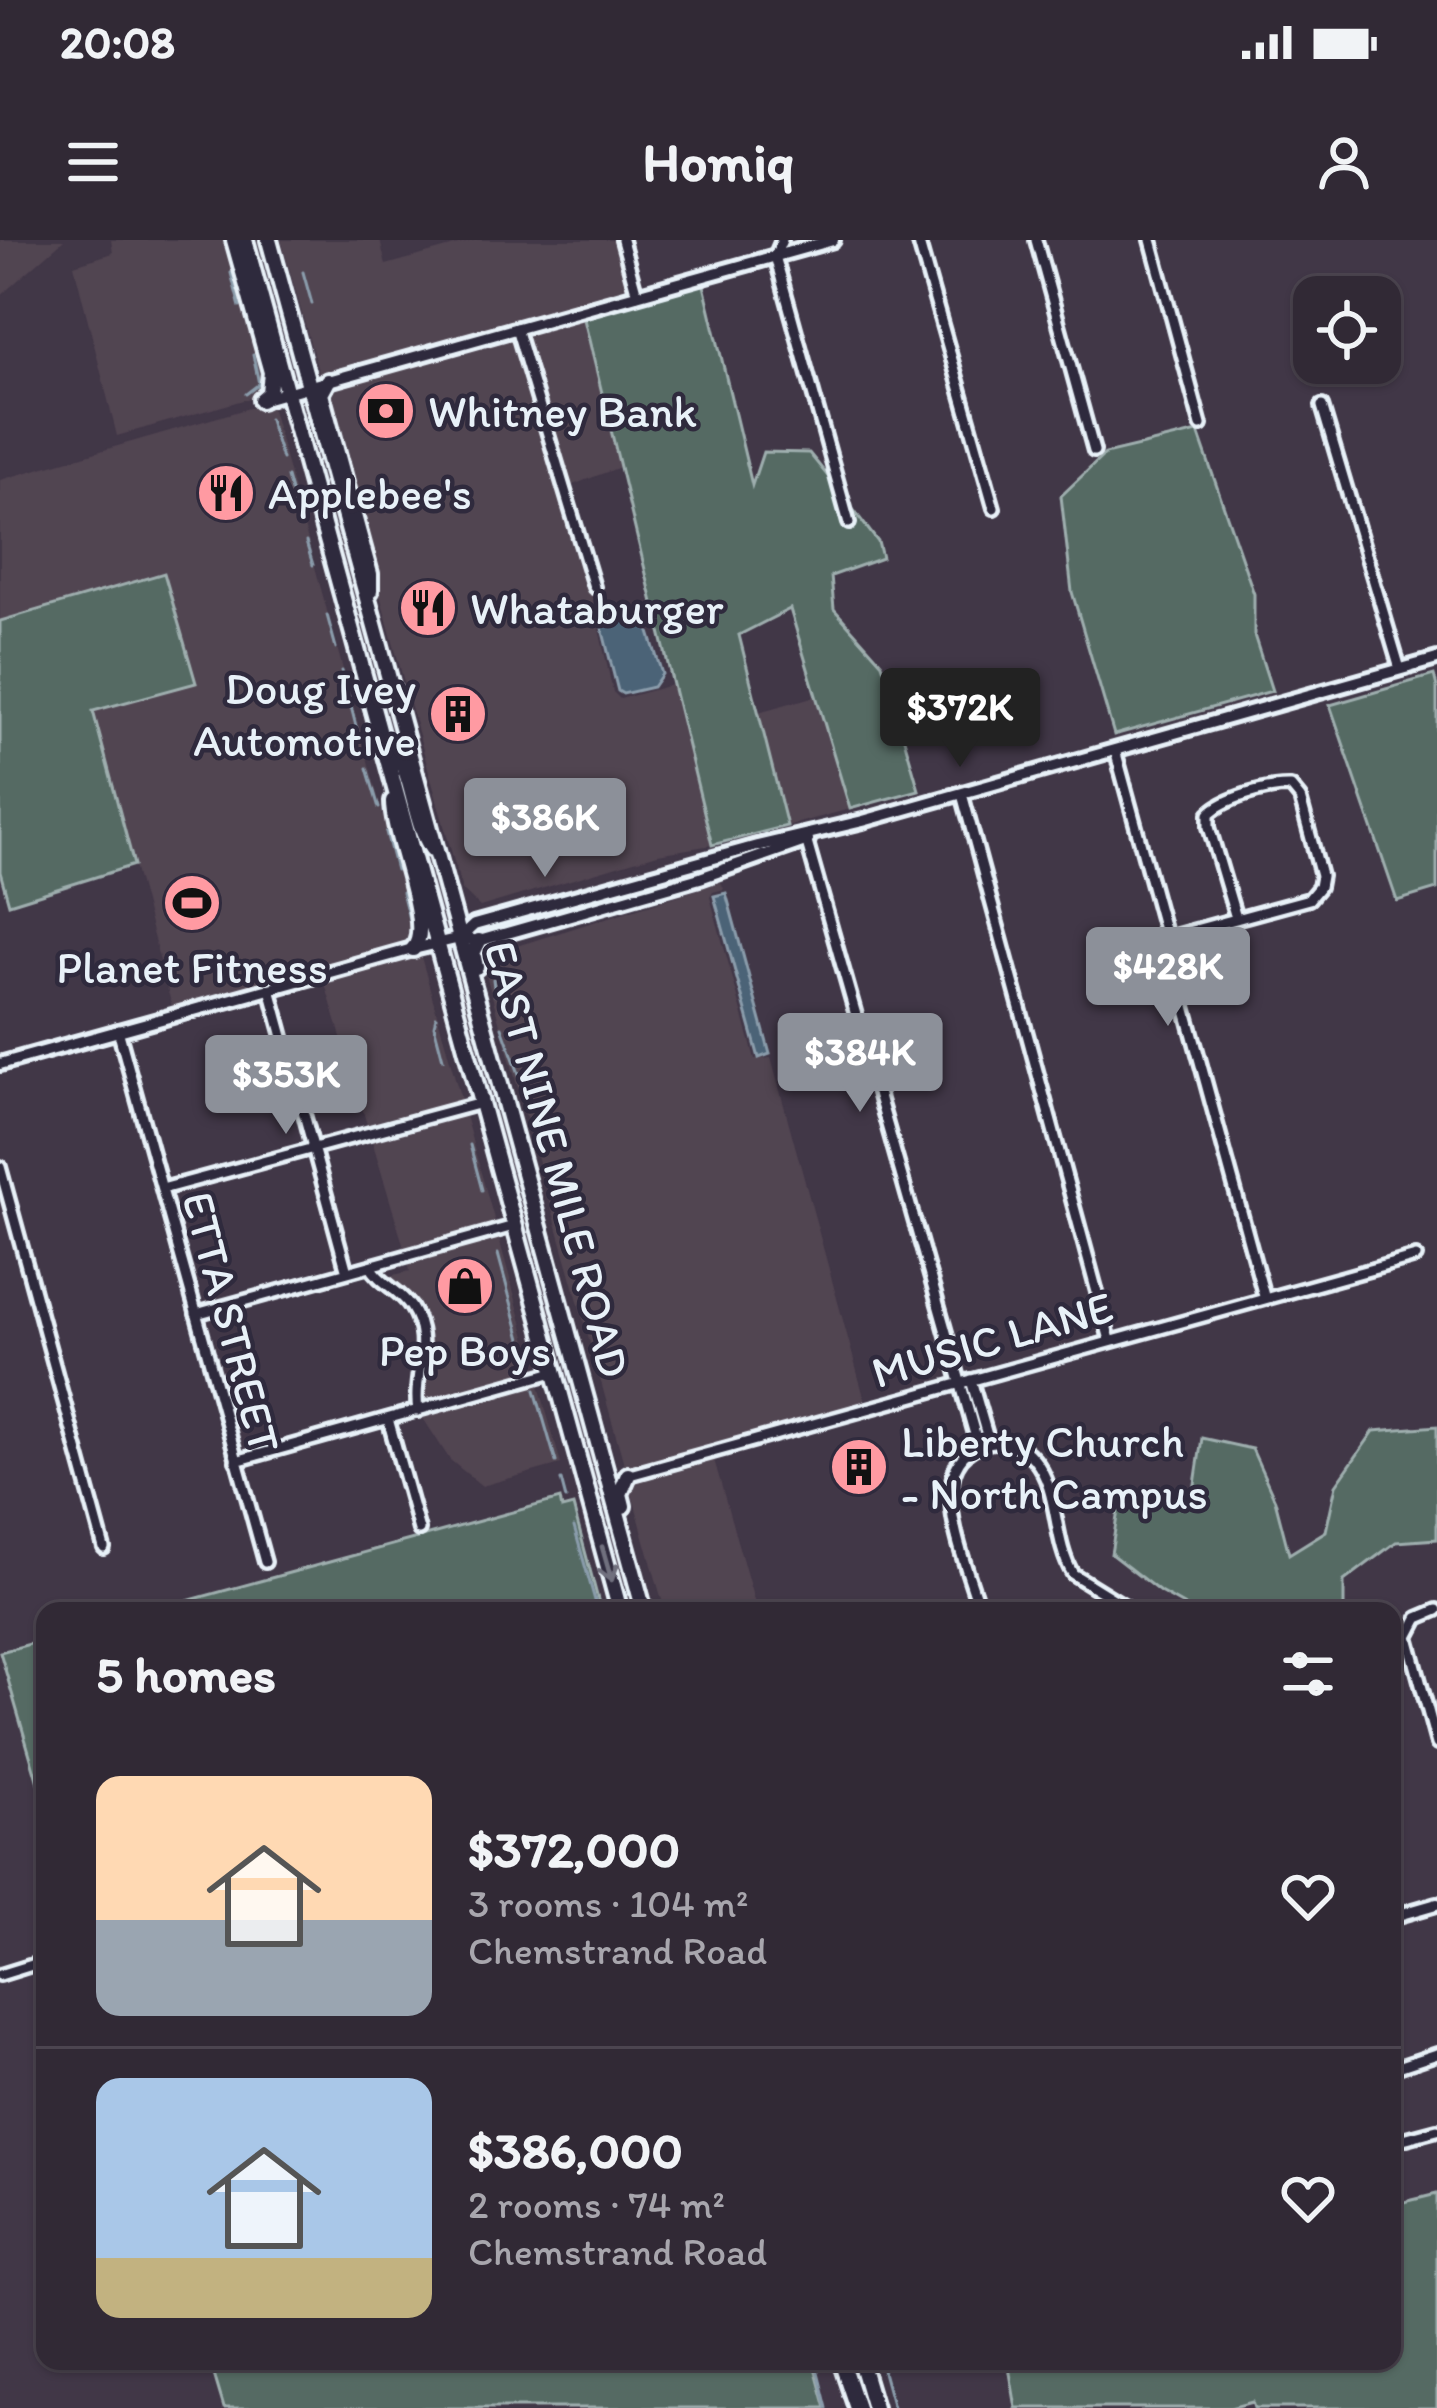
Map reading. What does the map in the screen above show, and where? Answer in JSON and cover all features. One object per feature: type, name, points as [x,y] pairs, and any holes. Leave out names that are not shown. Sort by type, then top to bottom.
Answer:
[{"type":"main road","points":[[234,240],[271,372],[269,393],[261,400]]},
{"type":"main road","points":[[249,240],[288,367],[299,384],[309,386]]},
{"type":"main road","name":"EAST NINE MILE ROAD","points":[[249,240],[286,393],[618,1602]]},
{"type":"main road","name":"EAST NINE MILE ROAD","points":[[269,240],[642,1602]]},
{"type":"main road","points":[[328,381],[321,394],[370,574],[372,618]]},
{"type":"main road","points":[[286,393],[298,398],[308,414],[357,596],[372,618]]},
{"type":"main road","points":[[322,524],[337,548],[436,913],[444,931],[460,938]]},
{"type":"main road","points":[[364,649],[373,654],[401,725]]},
{"type":"main road","points":[[391,746],[401,760],[421,833],[438,858]]},
{"type":"main road","points":[[393,784],[393,821],[420,918],[420,944],[413,949]]},
{"type":"main road","points":[[479,941],[473,953],[475,965],[551,1243],[550,1268]]},
{"type":"main road","points":[[437,945],[449,949],[460,968],[501,1123],[518,1152]]},
{"type":"main road","points":[[514,1226],[534,1240],[555,1287]]},
{"type":"main road","points":[[571,1303],[600,1424],[598,1444]]},
{"type":"main road","points":[[554,1372],[566,1385],[588,1466],[596,1477],[608,1481]]},
{"type":"main road","points":[[628,1475],[620,1494],[637,1556],[639,1593]]},
{"type":"main road","points":[[841,2370],[851,2407]]},
{"type":"main road","points":[[864,2370],[874,2408]]},
{"type":"street","points":[[622,240],[637,295]]},
{"type":"street","points":[[782,240],[775,256],[849,523]]},
{"type":"street","points":[[261,400],[833,240]]},
{"type":"street","points":[[918,240],[994,508]]},
{"type":"street","points":[[1036,240],[1094,451]]},
{"type":"street","points":[[1150,240],[1201,424]]},
{"type":"street","points":[[516,328],[594,587]]},
{"type":"street","points":[[1322,406],[1400,669]]},
{"type":"street","points":[[460,938],[474,925],[806,838],[1436,662]]},
{"type":"street","points":[[1115,750],[1264,1296]]},
{"type":"street","points":[[1166,938],[1310,899],[1321,876],[1300,798],[1291,787],[1280,786],[1211,809],[1208,827],[1236,918]]},
{"type":"street","points":[[962,794],[1110,1340]]},
{"type":"street","points":[[0,1064],[413,949],[460,938],[479,941],[700,878],[806,838]]},
{"type":"street","points":[[806,838],[958,1383],[984,1444]]},
{"type":"street","points":[[270,989],[347,1272]]},
{"type":"street","name":"ETTA STREET","points":[[118,1030],[265,1562]]},
{"type":"street","points":[[162,1189],[481,1102]]},
{"type":"street","points":[[0,1167],[104,1548]]},
{"type":"street","points":[[196,1314],[514,1226]]},
{"type":"street","name":"MUSIC LANE","points":[[586,1487],[1416,1257]]},
{"type":"street","points":[[370,1266],[412,1307],[422,1333],[418,1411]]},
{"type":"street","points":[[236,1461],[554,1372]]},
{"type":"street","points":[[971,1379],[984,1444]]},
{"type":"street","points":[[388,1419],[418,1530]]},
{"type":"street","points":[[978,1602],[949,1487],[955,1466],[984,1444],[1016,1445],[1037,1462],[1073,1574],[1118,1602]]},
{"type":"street","points":[[1437,1610],[1418,1618],[1408,1636],[1437,1744]]},
{"type":"street","points":[[1401,1914],[1437,1904]]},
{"type":"street","points":[[0,1975],[36,1964]]},
{"type":"street","points":[[1401,2066],[1437,2054]]},
{"type":"street","points":[[1401,2140],[1437,2130]]},
{"type":"shaded area","points":[[0,240],[64,240],[0,296]]},
{"type":"shaded area","points":[[111,240],[226,240],[268,393],[117,436],[74,265],[113,253]]},
{"type":"shaded area","points":[[281,240],[380,240],[386,265],[476,240],[617,240],[631,292],[320,378]]},
{"type":"shaded area","points":[[583,315],[620,467],[570,486],[523,331]]},
{"type":"shaded area","points":[[512,334],[591,593],[613,692],[620,699],[675,684],[712,845],[658,854],[480,907],[462,890],[322,387]]},
{"type":"shaded area","points":[[270,402],[418,944],[173,1010],[92,710],[164,574],[0,621],[0,480]]},
{"type":"shaded area","points":[[816,696],[850,809],[787,826],[758,712]]},
{"type":"shaded area","points":[[721,882],[724,889],[710,897],[755,1059],[771,1058],[866,1404],[710,1443],[710,1447],[626,1471],[481,957]]},
{"type":"shaded area","points":[[420,953],[462,1103],[368,1128],[324,980]]},
{"type":"shaded area","points":[[464,1112],[496,1226],[405,1251],[371,1137]]},
{"type":"shaded area","points":[[498,1235],[536,1373],[422,1405],[427,1331],[416,1304],[386,1277],[410,1271],[408,1260]]},
{"type":"shaded area","points":[[538,1382],[561,1464],[482,1486],[450,1460],[421,1415]]},
{"type":"shaded area","points":[[713,1456],[754,1602],[662,1602],[628,1480]]},
{"type":"green space","points":[[703,281],[752,485],[763,452],[809,453],[831,480],[845,528],[855,526],[849,504],[878,542],[882,558],[831,576],[834,609],[882,663],[919,790],[850,809],[790,609],[739,635],[787,826],[712,845],[583,315]]},
{"type":"green space","points":[[1198,432],[1254,594],[1254,635],[1272,691],[1114,735],[1072,592],[1061,496],[1105,454]]},
{"type":"green space","points":[[164,573],[196,683],[93,711],[134,865],[9,904],[0,872],[0,621]]},
{"type":"green space","points":[[1434,675],[1437,889],[1397,901],[1330,705]]},
{"type":"green space","points":[[1437,1426],[1437,1539],[1396,1542],[1344,1581],[1344,1602],[1178,1602],[1111,1554],[1120,1498],[1164,1502],[1194,1491],[1202,1438],[1252,1449],[1275,1500],[1289,1554],[1326,1531],[1336,1485],[1374,1431]]},
{"type":"green space","points":[[560,1499],[562,1509],[573,1506],[599,1602],[183,1602]]},
{"type":"green space","points":[[36,1642],[36,1776],[0,1652]]},
{"type":"green space","points":[[1437,2194],[1437,2408],[1254,2408],[1252,2402],[1230,2408],[1016,2408],[1010,2370],[1401,2370],[1401,2203]]},
{"type":"green space","points":[[213,2370],[815,2370],[826,2408],[224,2408]]},
{"type":"water","points":[[630,607],[644,616],[662,674],[653,687],[623,694],[618,691],[601,624],[603,615]]},
{"type":"water","points":[[726,893],[770,1054],[759,1058],[714,896]]},
{"type":"waterway","points":[[303,272],[312,304]]},
{"type":"waterway","points":[[231,273],[240,307]]},
{"type":"waterway","points":[[246,394],[259,384],[253,355]]},
{"type":"waterway","points":[[269,419],[282,459]]},
{"type":"waterway","points":[[287,477],[296,509]]},
{"type":"waterway","points":[[306,542],[313,565]]},
{"type":"waterway","points":[[327,615],[336,648]]},
{"type":"waterway","points":[[342,671],[359,738]]},
{"type":"waterway","points":[[367,768],[379,808]]},
{"type":"waterway","points":[[386,832],[396,870]]},
{"type":"waterway","points":[[402,892],[411,927]]},
{"type":"waterway","points":[[493,979],[495,995]]},
{"type":"waterway","points":[[436,1017],[443,1059]]},
{"type":"waterway","points":[[502,1027],[522,1082]]},
{"type":"waterway","points":[[470,1145],[482,1190]]},
{"type":"waterway","points":[[498,1254],[528,1365]]},
{"type":"waterway","points":[[535,1390],[556,1462]]},
{"type":"waterway","points":[[561,1480],[566,1499]]},
{"type":"waterway","points":[[574,1527],[595,1602]]},
{"type":"waterway","points":[[817,2370],[827,2408]]},
{"type":"waterway","points":[[882,2370],[893,2408]]},
{"type":"place","name":"Whitney Bank","points":[[386,411]]},
{"type":"place","name":"Applebee's","points":[[226,493]]},
{"type":"place","name":"Whataburger","points":[[428,608]]},
{"type":"place","name":"Doug Ivey Automotive","points":[[458,714]]},
{"type":"place","name":"Planet Fitness","points":[[192,903]]},
{"type":"place","name":"Pep Boys","points":[[465,1286]]},
{"type":"place","name":"Liberty Church - North Campus","points":[[859,1467]]}]
